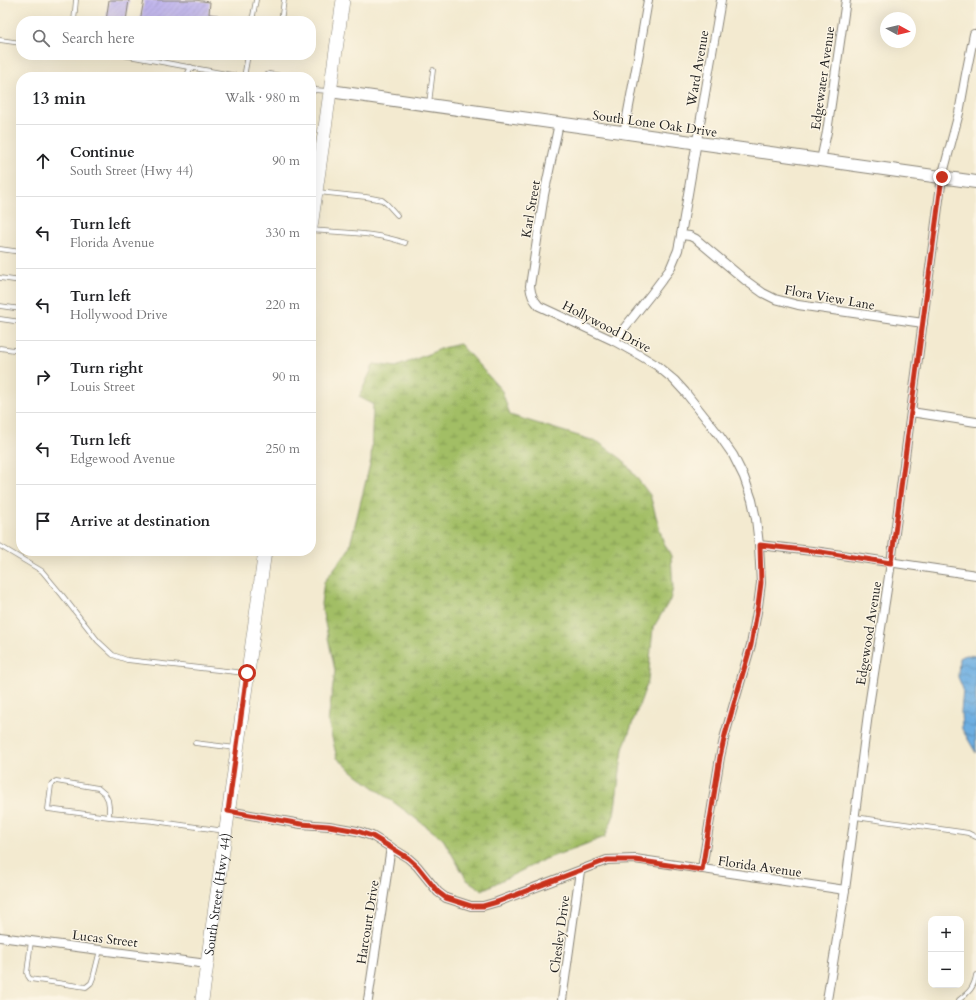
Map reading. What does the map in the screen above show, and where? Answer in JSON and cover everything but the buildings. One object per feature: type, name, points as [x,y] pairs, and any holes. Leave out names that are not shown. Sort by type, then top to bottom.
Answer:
[{"type":"main road","points":[[316,191],[343,0]]},
{"type":"main road","name":"South Street (Hwy 44)","points":[[202,1000],[264,556]]},
{"type":"street","points":[[624,133],[640,53],[648,0]]},
{"type":"street","name":"Ward Avenue","points":[[614,341],[670,269],[678,250],[682,235],[721,0]]},
{"type":"street","name":"Edgewater Avenue","points":[[821,160],[827,132],[846,0]]},
{"type":"street","name":"Edgewood Avenue","points":[[827,1000],[845,890],[869,706],[891,563],[942,177],[959,113],[974,34]]},
{"type":"street","name":"South Lone Oak Drive","points":[[330,91],[976,182]]},
{"type":"street","name":"Karl Street","points":[[533,300],[530,293],[530,286],[538,231],[559,123]]},
{"type":"street","name":"Flora View Lane","points":[[682,235],[690,236],[696,239],[745,280],[763,293],[775,299],[798,305],[923,323]]},
{"type":"street","name":"Hollywood Drive","points":[[533,300],[538,306],[614,341],[646,359],[674,380],[719,435],[733,455],[744,477],[752,500],[760,545],[761,583],[752,637],[720,757],[702,870]]},
{"type":"street","points":[[911,412],[976,422]]},
{"type":"street","points":[[760,545],[821,552],[976,575]]},
{"type":"street","name":"Florida Avenue","points":[[228,811],[301,824],[329,826],[357,831],[372,836],[408,858],[417,866],[438,892],[446,898],[471,906],[483,906],[497,902],[607,860],[620,859],[845,890]]},
{"type":"street","name":"Harcourt Drive","points":[[368,1000],[391,847]]},
{"type":"street","name":"Chesley Drive","points":[[562,1000],[580,871]]},
{"type":"street","name":"Lucas Street","points":[[0,937],[207,964]]},
{"type":"lane","points":[[74,16],[76,0]]},
{"type":"lane","points":[[253,16],[256,0]]},
{"type":"lane","points":[[282,16],[284,0]]},
{"type":"lane","points":[[0,40],[16,42]]},
{"type":"lane","points":[[151,60],[212,72]]},
{"type":"lane","points":[[245,72],[247,60]]},
{"type":"lane","points":[[188,72],[191,67]]},
{"type":"lane","points":[[429,105],[433,70]]},
{"type":"lane","points":[[316,90],[330,91]]},
{"type":"lane","points":[[316,191],[382,200],[397,215]]},
{"type":"lane","points":[[316,230],[364,234],[394,239],[405,243]]},
{"type":"lane","points":[[0,249],[16,251]]},
{"type":"lane","points":[[0,278],[16,280]]},
{"type":"lane","points":[[0,306],[16,308]]},
{"type":"lane","points":[[0,319],[16,321]]},
{"type":"lane","points":[[0,348],[16,350]]},
{"type":"lane","points":[[0,546],[16,556]]},
{"type":"lane","points":[[17,556],[42,571],[98,642],[113,655],[127,660],[247,673]]},
{"type":"lane","points":[[195,743],[237,748]]},
{"type":"lane","points":[[108,817],[108,800],[105,794],[98,788],[56,781],[51,785],[48,810],[108,817],[154,821],[225,831]]},
{"type":"lane","points":[[854,817],[968,833],[976,838]]},
{"type":"lane","points":[[31,941],[27,973],[30,979],[86,987],[91,983],[100,950]]},
{"type":"lane","points":[[959,1000],[971,989],[975,983],[976,975]]},
{"type":"green space","points":[[460,344],[502,391],[510,415],[598,442],[623,460],[650,495],[663,541],[671,556],[673,588],[670,600],[653,628],[648,681],[623,749],[614,815],[605,837],[543,860],[482,890],[467,880],[443,839],[337,758],[328,721],[335,671],[321,604],[324,582],[349,549],[371,460],[373,404],[359,397],[374,364],[396,367],[443,348]]},
{"type":"water","points":[[966,655],[976,656],[976,753],[962,729],[961,712],[963,689],[958,677],[959,658]]},
{"type":"route","points":[[247,673],[228,811],[301,824],[329,826],[357,831],[372,836],[408,858],[417,866],[438,892],[446,898],[471,906],[483,906],[497,902],[607,860],[635,860],[702,870],[720,757],[751,645],[758,606],[761,583],[760,545],[821,552],[891,563],[942,177]]}]
